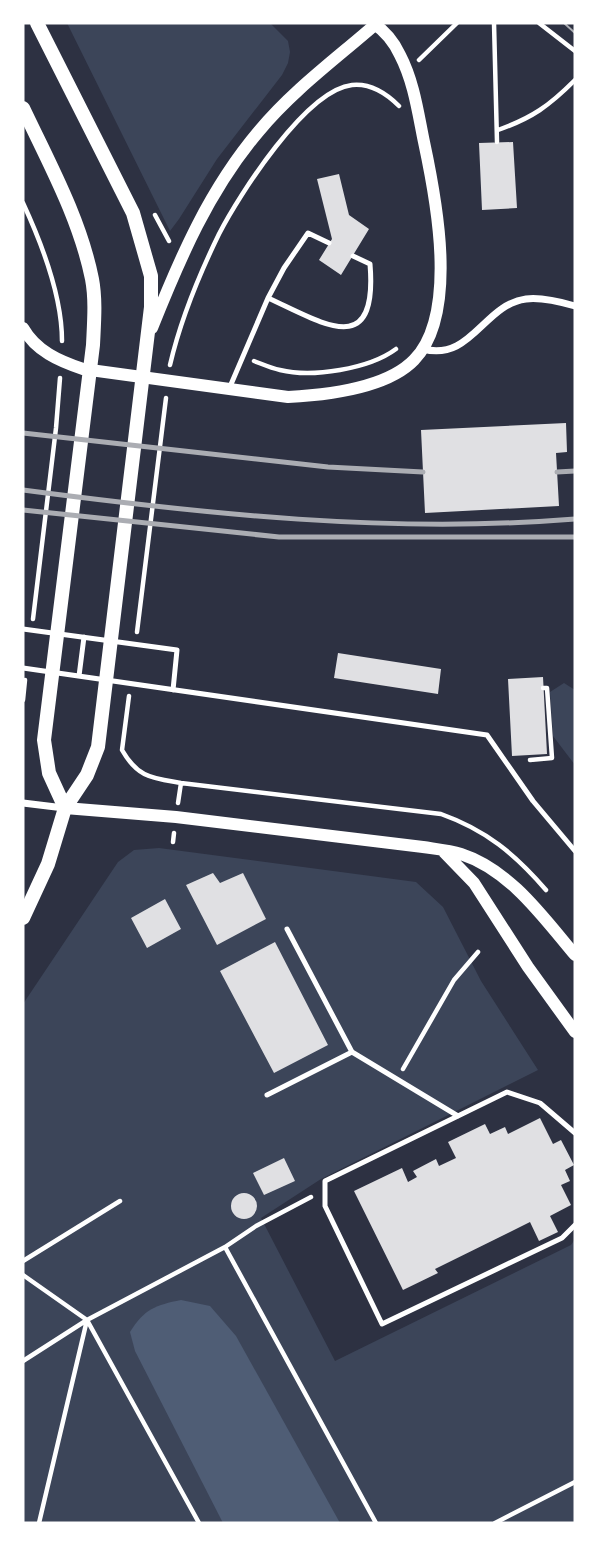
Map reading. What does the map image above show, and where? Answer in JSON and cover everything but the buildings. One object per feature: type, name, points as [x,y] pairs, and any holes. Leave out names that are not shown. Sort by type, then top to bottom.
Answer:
[{"type":"main road","points":[[23,918],[48,864],[65,808],[87,775],[98,747],[148,338],[151,276],[132,213],[37,23]]},
{"type":"main road","points":[[23,108],[68,203],[92,282],[94,331],[44,740],[50,773],[65,808]]},
{"type":"street","points":[[23,328],[28,337],[45,353],[83,369],[288,397],[344,391],[377,381],[403,369],[414,360],[423,349],[435,317],[439,293],[439,233],[433,186],[407,72],[389,37],[375,23],[278,111],[242,153],[197,223],[148,338]]},
{"type":"street","points":[[423,349],[446,351],[463,343],[507,306],[527,299],[575,306]]},
{"type":"street","points":[[23,803],[176,817],[461,854],[505,879],[533,905],[575,955]]},
{"type":"street","points":[[441,850],[454,860],[474,883],[528,967],[575,1032]]},
{"type":"lane","points":[[229,389],[268,298],[284,268],[309,233],[329,243]]},
{"type":"lane","points":[[268,298],[333,327],[346,328],[358,323],[365,314],[372,291],[370,264],[353,256]]},
{"type":"lane","points":[[23,629],[177,650],[173,690]]},
{"type":"lane","points":[[79,676],[84,637]]},
{"type":"lane","points":[[24,671],[79,676],[488,735],[533,801],[575,851]]},
{"type":"lane","points":[[287,929],[352,1052],[458,1116]]},
{"type":"lane","points":[[267,1095],[352,1052]]},
{"type":"lane","points":[[575,1133],[540,1103],[508,1092],[325,1181],[325,1206],[382,1324],[562,1238],[575,1225]]},
{"type":"path","points":[[494,23],[497,142]]},
{"type":"path","points":[[539,23],[575,51]]},
{"type":"path","points":[[498,130],[529,119],[559,97],[575,80]]},
{"type":"path","points":[[23,203],[52,282],[61,326],[62,350]]},
{"type":"path","points":[[169,366],[176,342]]},
{"type":"path","points":[[31,632],[61,373]]},
{"type":"path","points":[[135,640],[166,394]]},
{"type":"path","points":[[23,700],[24,671]]},
{"type":"path","points":[[530,760],[552,758],[547,688],[543,688]]},
{"type":"path","points":[[129,695],[122,750],[137,771],[149,777],[181,783]]},
{"type":"path","points":[[397,1080],[454,980],[478,952]]},
{"type":"path","points":[[23,1361],[87,1320],[325,1190]]},
{"type":"path","points":[[23,1261],[120,1201]]},
{"type":"path","points":[[225,1247],[376,1523]]},
{"type":"path","points":[[23,1275],[87,1320],[199,1523]]},
{"type":"path","points":[[39,1523],[87,1320]]},
{"type":"path","points":[[495,1523],[575,1482]]},
{"type":"shaded area","points":[[67,23],[270,23],[288,41],[290,52],[282,75],[217,159],[170,231]]},
{"type":"shaded area","points":[[564,683],[575,690],[575,765],[553,736],[550,692]]},
{"type":"shaded area","points":[[159,848],[416,882],[443,907],[481,981],[538,1070],[321,1179],[261,1218],[335,1361],[571,1245],[575,1239],[575,1523],[23,1523],[23,1004],[118,862],[134,850]]},
{"type":"shaded area","points":[[181,1300],[210,1306],[236,1336],[340,1523],[223,1523],[135,1351],[130,1332],[151,1309]]},
{"type":"tram line","points":[[564,23],[575,33]]},
{"type":"railway","points":[[23,433],[328,467],[423,472]]},
{"type":"railway","points":[[557,472],[575,471]]},
{"type":"railway","points":[[23,490],[229,514],[367,523],[506,523],[575,519]]},
{"type":"railway","points":[[23,510],[279,537],[575,537]]}]
